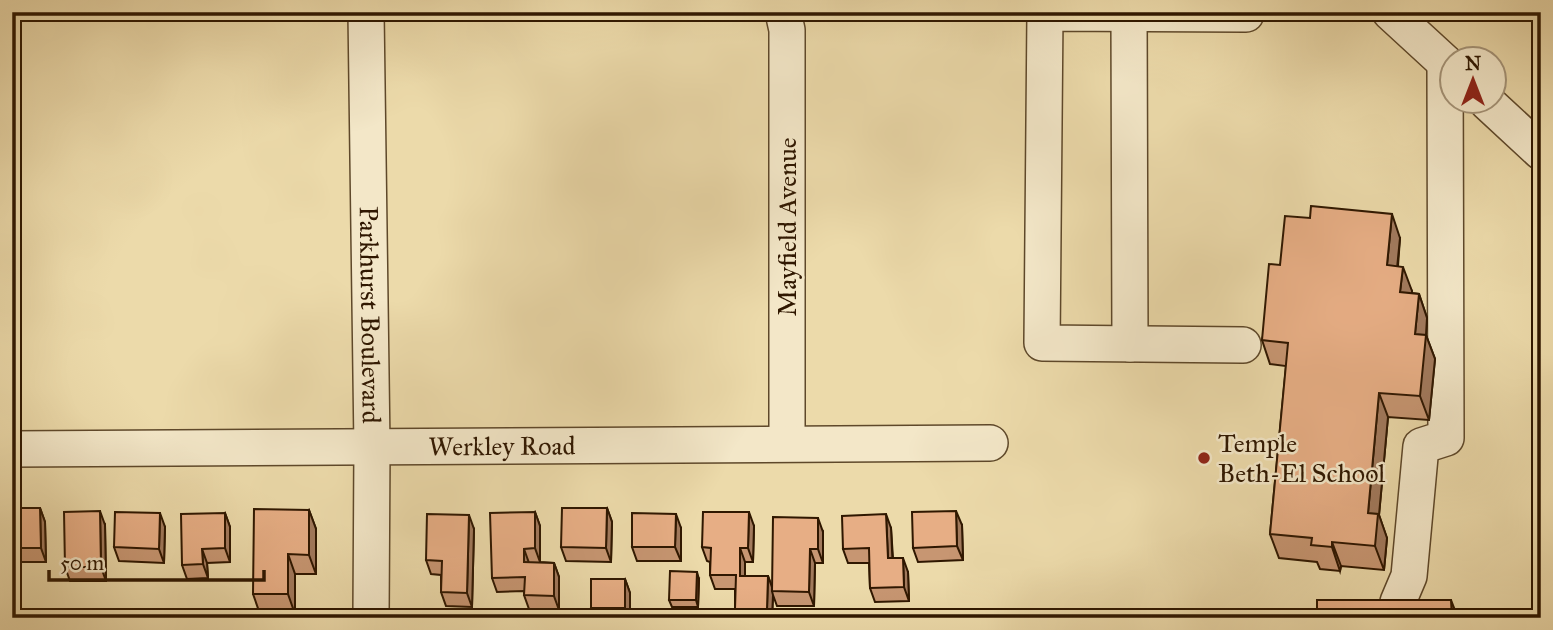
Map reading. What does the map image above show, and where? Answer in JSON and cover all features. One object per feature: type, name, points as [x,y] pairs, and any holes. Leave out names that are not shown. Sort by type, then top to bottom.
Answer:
[{"type":"street","name":"Parkhurst Boulevard","points":[[366,12],[372,447],[371,618]]},
{"type":"street","name":"Mayfield Avenue","points":[[783,12],[787,44],[787,443]]},
{"type":"street","points":[[1390,12],[1438,57]]},
{"type":"street","points":[[1243,345],[1042,343],[1045,13],[1246,14]]},
{"type":"street","points":[[1129,13],[1130,344]]},
{"type":"street","points":[[1398,602],[1409,576],[1422,446],[1446,438],[1448,116]]},
{"type":"street","points":[[1502,116],[1541,152]]},
{"type":"street","name":"Werkley Road","points":[[12,449],[990,443]]},
{"type":"building","points":[[1311,206],[1392,214],[1387,265],[1403,267],[1400,292],[1419,294],[1415,334],[1426,335],[1420,396],[1379,393],[1368,513],[1378,514],[1375,546],[1332,542],[1332,547],[1311,545],[1312,538],[1270,534],[1288,343],[1262,340],[1269,264],[1280,265],[1285,216],[1310,218]]},
{"type":"building","points":[[12,508],[40,508],[41,548],[12,548]]},
{"type":"building","points":[[562,508],[607,508],[606,548],[561,547]]},
{"type":"building","points":[[254,509],[309,510],[309,555],[288,554],[288,594],[253,594]]},
{"type":"building","points":[[100,511],[101,567],[65,567],[64,512]]},
{"type":"building","points":[[956,511],[957,546],[913,548],[912,512]]},
{"type":"building","points":[[115,512],[160,513],[159,549],[114,547]]},
{"type":"building","points":[[535,512],[535,548],[524,549],[524,562],[554,563],[554,596],[524,595],[525,577],[492,578],[490,513]]},
{"type":"building","points":[[703,512],[749,512],[748,548],[740,548],[740,576],[768,576],[767,609],[735,609],[736,575],[710,575],[711,548],[702,547]]},
{"type":"building","points":[[225,513],[225,548],[202,549],[203,564],[182,565],[181,514]]},
{"type":"building","points":[[632,513],[676,514],[675,547],[632,547]]},
{"type":"building","points":[[427,514],[469,515],[467,593],[441,592],[442,561],[426,560]]},
{"type":"building","points":[[886,514],[888,558],[903,558],[904,587],[870,588],[869,548],[843,549],[842,516]]},
{"type":"building","points":[[773,517],[818,518],[818,549],[810,549],[809,592],[772,591]]},
{"type":"building","points":[[670,571],[697,572],[696,600],[669,600]]},
{"type":"building","points":[[591,579],[625,579],[625,608],[591,608]]},
{"type":"building","points":[[1317,600],[1451,600],[1452,618],[1317,618]]},
{"type":"place","name":"Temple Beth-El School","points":[[1204,458]]}]
